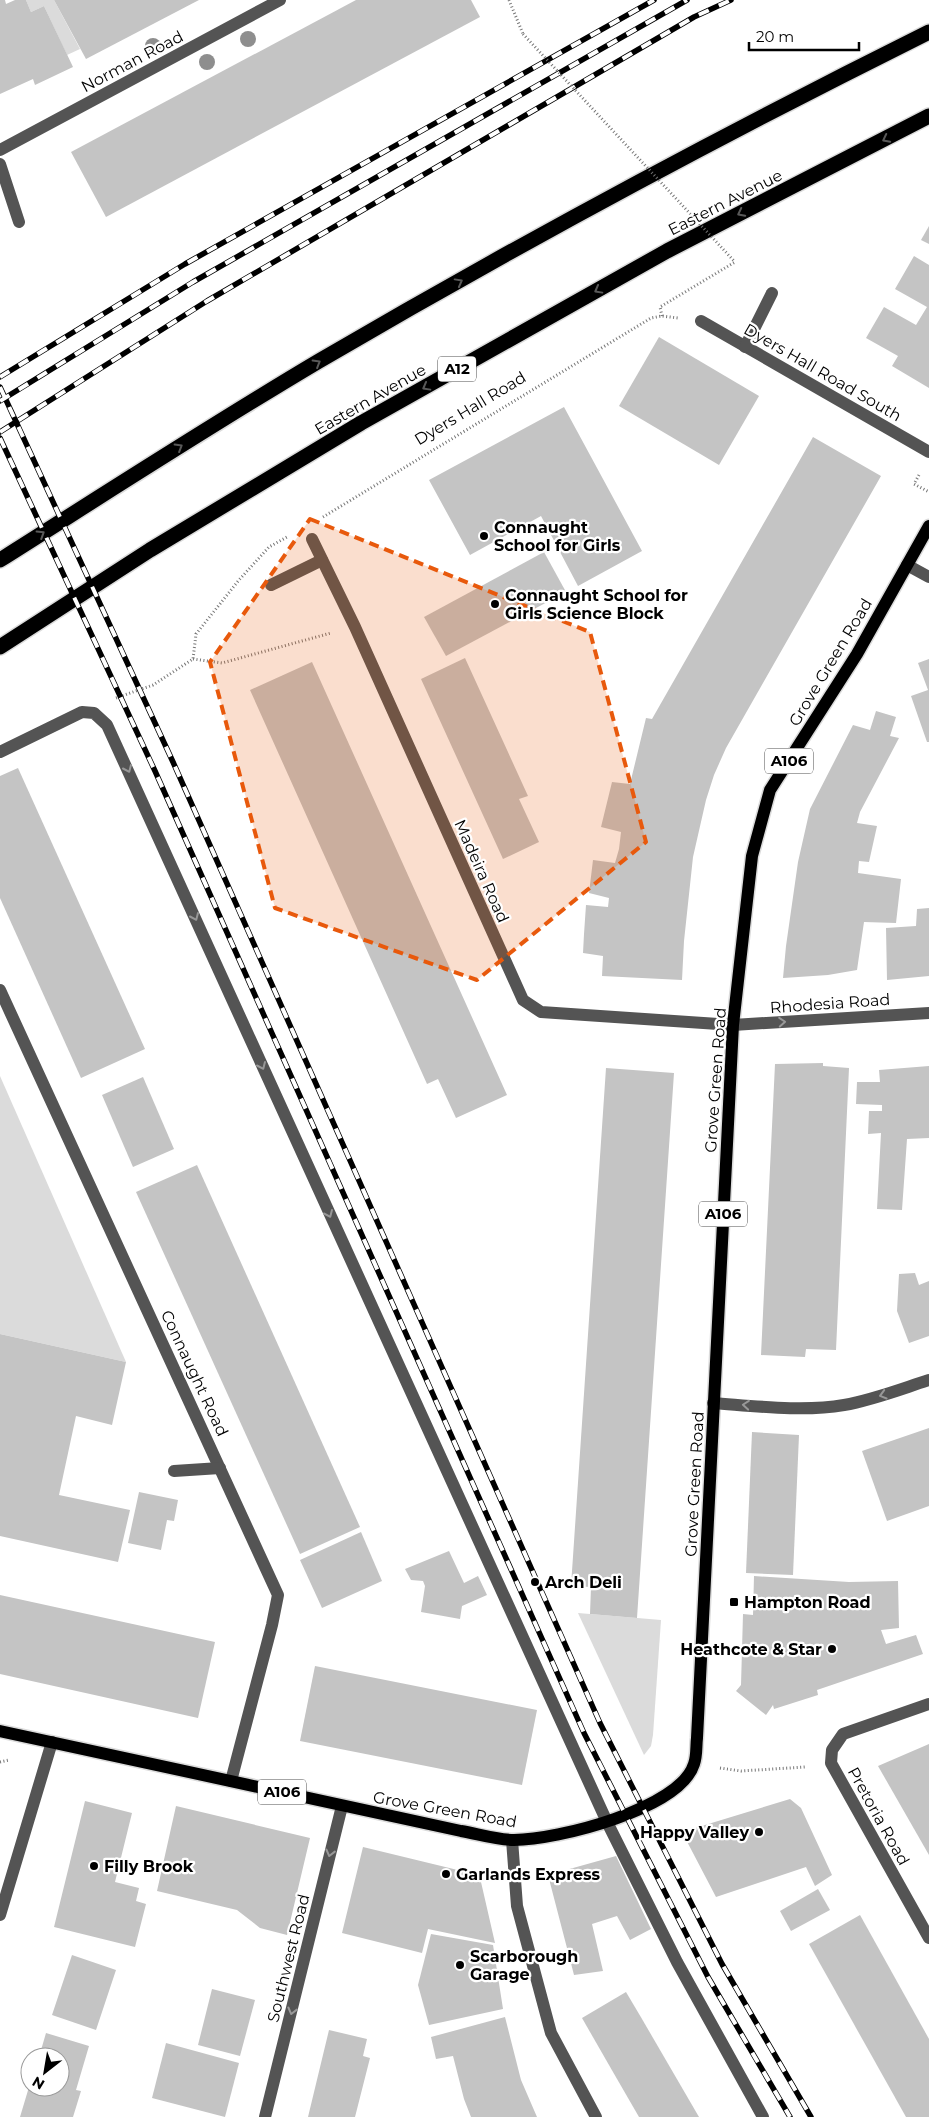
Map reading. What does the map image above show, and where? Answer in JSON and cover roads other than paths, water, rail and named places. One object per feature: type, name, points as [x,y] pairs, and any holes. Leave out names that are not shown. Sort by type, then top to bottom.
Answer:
[{"type":"highway","points":[[0,560],[319,362],[625,188],[929,32]]},
{"type":"highway","name":"Eastern Avenue","points":[[0,647],[150,550],[370,418],[667,251],[929,116]]},
{"type":"main road","name":"Grove Green Road","points":[[0,1731],[342,1806],[512,1840],[577,1832],[606,1822],[658,1800],[673,1790],[687,1776],[694,1764],[699,1714],[734,1025],[752,856],[770,790],[857,654],[929,526]]},
{"type":"street","name":"Norman Road","points":[[0,150],[280,0]]},
{"type":"street","points":[[0,164],[19,222]]},
{"type":"street","points":[[745,347],[772,294]]},
{"type":"street","name":"Dyers Hall Road South","points":[[701,321],[929,452]]},
{"type":"street","name":"Madeira Road","points":[[312,539],[355,627],[523,1000],[542,1012],[734,1025]]},
{"type":"street","points":[[271,585],[322,560]]},
{"type":"street","points":[[907,565],[929,577]]},
{"type":"street","points":[[0,752],[82,712],[94,713],[107,725],[606,1822],[677,1962],[763,2117]]},
{"type":"street","name":"Connaught Road","points":[[0,990],[278,1594],[272,1625],[231,1781]]},
{"type":"street","name":"Rhodesia Road","points":[[734,1025],[929,1013]]},
{"type":"street","points":[[714,1403],[779,1408],[843,1405],[887,1394],[929,1380]]},
{"type":"street","points":[[174,1471],[220,1468]]},
{"type":"street","name":"Pretoria Road","points":[[929,1704],[843,1734],[832,1750],[831,1763],[929,1938]]},
{"type":"street","points":[[0,1915],[52,1742]]},
{"type":"street","name":"Southwest Road","points":[[266,2117],[342,1806]]},
{"type":"street","points":[[512,1840],[517,1906],[551,2033],[596,2117]]},
{"type":"railway","points":[[0,377],[185,264],[654,0]]},
{"type":"railway","points":[[0,401],[193,282],[687,0]]},
{"type":"railway","points":[[0,432],[207,301],[694,17],[731,0]]},
{"type":"railway","points":[[0,387],[173,762],[600,1723],[722,1964],[811,2117]]},
{"type":"railway","points":[[0,438],[155,771],[584,1733],[708,1977],[790,2117]]},
{"type":"place","name":"Connaught School for Girls","points":[[484,536]]},
{"type":"place","name":"Connaught School for Girls Science Block","points":[[495,604]]},
{"type":"place","name":"Arch Deli","points":[[535,1582]]},
{"type":"place","name":"Hampton Road","points":[[734,1602]]},
{"type":"place","name":"Heathcote & Star","points":[[832,1649]]},
{"type":"place","name":"Happy Valley","points":[[759,1832]]},
{"type":"place","name":"Filly Brook","points":[[94,1866]]},
{"type":"place","name":"Garlands Express","points":[[446,1874]]},
{"type":"place","name":"Scarborough Garage","points":[[460,1965]]}]
